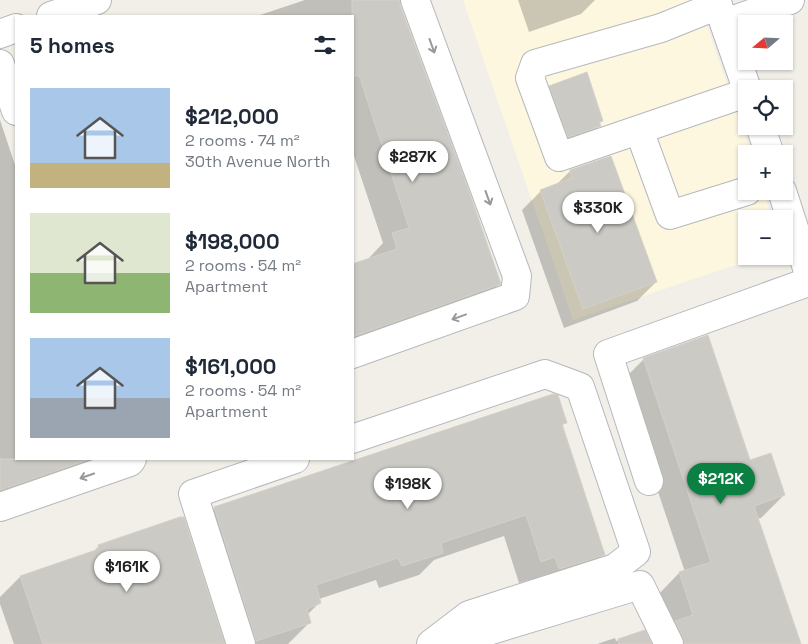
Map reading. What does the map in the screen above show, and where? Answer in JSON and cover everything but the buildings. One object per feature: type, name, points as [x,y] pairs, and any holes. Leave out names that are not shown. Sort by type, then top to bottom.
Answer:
[{"type":"street","points":[[63,14],[97,0]]},
{"type":"street","points":[[354,353],[515,296],[517,276],[415,0]]},
{"type":"street","points":[[738,96],[559,157],[530,78],[535,64],[661,28],[719,9],[790,0]]},
{"type":"street","points":[[719,9],[744,80]]},
{"type":"street","points":[[0,34],[15,28]]},
{"type":"street","points":[[0,64],[15,108]]},
{"type":"street","points":[[639,130],[670,215],[738,194]]},
{"type":"street","points":[[785,200],[808,270]]},
{"type":"street","points":[[649,480],[608,354],[808,282]]},
{"type":"street","points":[[354,438],[545,374],[580,387],[636,552],[615,568],[468,615],[431,644]]},
{"type":"street","points":[[0,507],[131,460]]},
{"type":"street","points":[[242,644],[193,494],[292,460]]},
{"type":"street","points":[[445,644],[640,585],[669,644]]},
{"type":"shaded area","points":[[463,0],[698,0],[738,116],[738,135],[744,135],[748,145],[738,145],[738,200],[766,200],[770,210],[738,210],[738,264],[573,320]]}]
